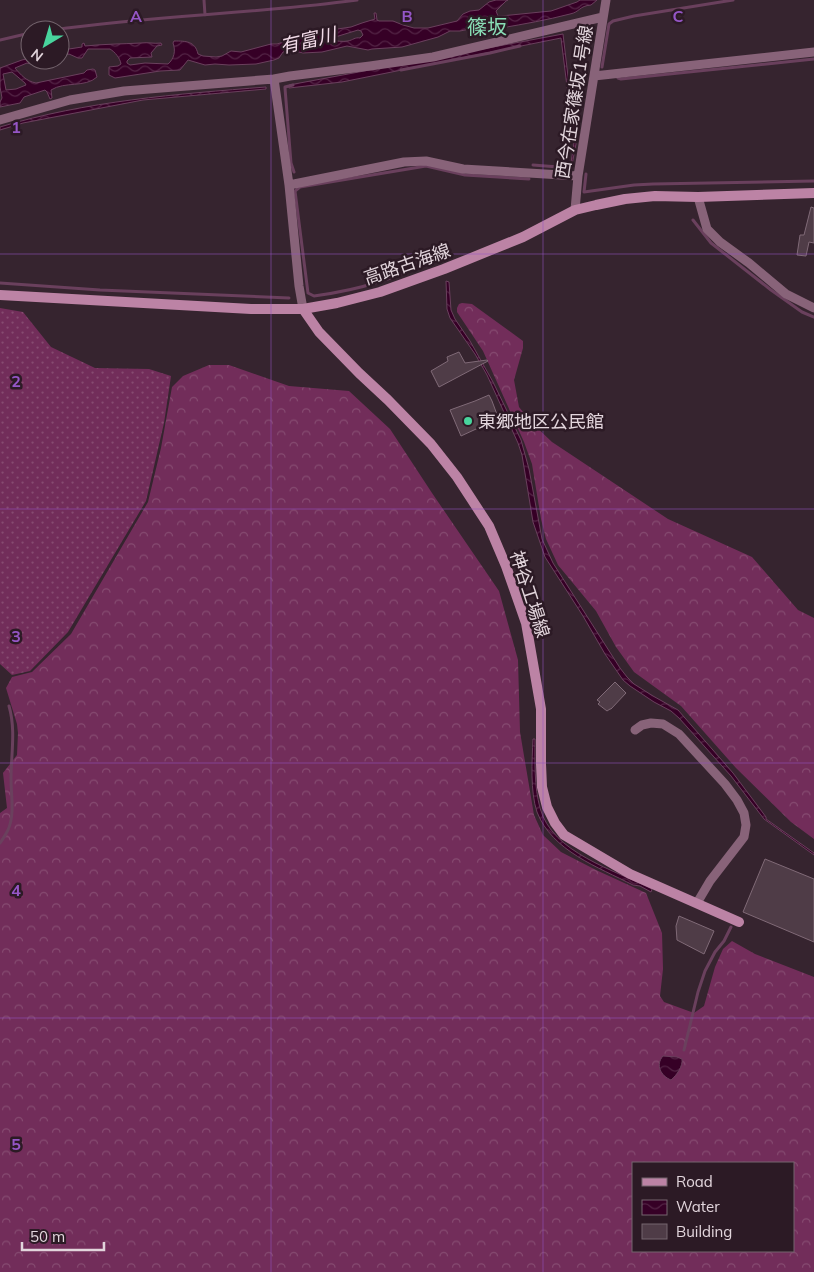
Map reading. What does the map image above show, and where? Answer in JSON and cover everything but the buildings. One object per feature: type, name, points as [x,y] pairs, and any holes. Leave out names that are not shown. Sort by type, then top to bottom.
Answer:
[{"type":"main road","name":"高路古海線","points":[[0,295],[252,309],[303,310],[336,304],[380,292],[444,270],[523,237],[575,210],[624,199],[654,196],[814,193]]},
{"type":"main road","name":"神谷工場線","points":[[303,310],[319,332],[431,444],[458,476],[489,526],[526,622],[541,709],[542,787],[547,807],[564,835],[630,874],[739,922]]},
{"type":"street","name":"西今在家篠坂1号線","points":[[575,210],[578,176],[605,3]]},
{"type":"street","points":[[0,120],[70,100],[124,91],[274,79],[432,57],[603,17]]},
{"type":"street","points":[[594,76],[814,52]]},
{"type":"street","points":[[274,79],[289,185],[303,310]]},
{"type":"street","points":[[289,185],[404,162],[426,161],[463,170],[578,176]]},
{"type":"street","points":[[698,196],[708,229],[720,242],[786,294],[814,308]]},
{"type":"street","points":[[635,730],[642,725],[651,723],[663,724],[679,734],[724,784],[737,800],[744,813],[746,825],[744,837],[710,881],[697,903]]},
{"type":"green space","points":[[459,304],[472,304],[523,341],[523,348],[514,380],[519,407],[531,422],[552,442],[668,519],[752,557],[798,610],[814,618],[814,839],[791,822],[736,768],[681,706],[634,672],[616,647],[596,611],[558,565],[546,539],[532,464],[524,442],[483,351],[457,312]]},
{"type":"green space","points":[[0,308],[23,312],[51,347],[95,368],[149,369],[171,376],[164,423],[146,501],[68,632],[30,671],[12,675],[0,664]]},
{"type":"green space","points":[[209,365],[229,365],[289,386],[349,391],[390,429],[499,591],[518,660],[520,732],[534,815],[543,835],[561,852],[646,893],[662,933],[663,969],[660,996],[664,1002],[694,1013],[704,1006],[715,967],[723,949],[732,941],[755,954],[814,977],[814,1272],[0,1272],[0,813],[7,808],[3,773],[17,755],[18,733],[6,688],[12,677],[32,672],[71,634],[148,502],[161,448],[172,387],[183,376]]},
{"type":"water","name":"有富川","points":[[496,0],[508,0],[496,11],[498,16],[501,16],[551,11],[580,0],[597,0],[591,5],[573,13],[536,22],[501,28],[496,26],[450,31],[438,37],[402,47],[368,50],[347,46],[322,52],[303,53],[291,50],[283,52],[279,58],[274,60],[256,64],[205,65],[188,60],[180,70],[115,78],[109,75],[109,67],[121,64],[117,55],[110,49],[88,49],[82,58],[70,54],[70,49],[82,47],[84,43],[85,46],[161,43],[162,45],[157,46],[151,53],[152,57],[130,58],[127,63],[130,65],[145,63],[168,64],[174,55],[174,41],[192,44],[195,46],[198,54],[203,56],[216,57],[231,51],[241,52],[324,31],[351,27],[375,19],[374,13],[376,13],[377,20],[379,21],[393,21],[414,28],[428,28],[457,21],[463,14],[479,10],[489,2]],"holes":[[[358,30],[363,35],[350,41],[331,40],[332,38]]]},
{"type":"water","points":[[563,34],[576,144],[571,170],[574,143],[561,38],[342,82],[289,88],[289,85]]},
{"type":"water","points":[[20,61],[20,66],[15,68],[27,79],[36,83],[84,73],[87,70],[93,69],[97,77],[87,82],[57,87],[51,90],[52,98],[50,99],[45,90],[24,97],[20,103],[0,107],[2,98],[0,68]],"holes":[[[12,72],[26,85],[6,90],[3,74]]]},
{"type":"water","points":[[266,87],[266,89],[143,100],[23,123],[0,130],[0,127],[32,118],[98,105],[165,96]]},
{"type":"water","points":[[446,281],[449,282],[451,310],[455,319],[493,382],[521,440],[529,469],[542,539],[553,563],[620,668],[634,684],[678,710],[733,773],[766,819],[814,853],[814,855],[764,819],[731,776],[679,718],[623,680],[605,654],[545,557],[533,522],[522,455],[518,443],[487,375],[450,318],[447,309]]},
{"type":"water","points":[[533,739],[535,739],[535,774],[538,800],[547,824],[557,837],[571,848],[603,867],[652,889],[651,892],[640,886],[633,885],[578,856],[553,837],[544,826],[537,812],[533,795]]},
{"type":"water","points":[[663,1056],[682,1059],[682,1065],[671,1080],[664,1076],[660,1070],[659,1063]]},
{"type":"waterway","points":[[204,0],[205,15]]},
{"type":"waterway","points":[[70,28],[357,0]]},
{"type":"waterway","points":[[602,67],[609,24],[613,21],[733,0]]},
{"type":"waterway","points":[[0,40],[20,35]]},
{"type":"waterway","points":[[401,70],[520,46]]},
{"type":"waterway","points":[[618,78],[814,59]]},
{"type":"waterway","points":[[293,85],[285,88],[291,163],[294,172]]},
{"type":"waterway","points":[[533,165],[571,167]]},
{"type":"waterway","points":[[447,254],[387,279],[354,289],[314,296],[308,293],[295,191],[300,187],[426,166],[465,175],[529,179]]},
{"type":"waterway","points":[[586,174],[584,192],[653,184],[814,181]]},
{"type":"waterway","points":[[693,220],[711,243],[771,290],[802,312],[814,317]]},
{"type":"waterway","points":[[0,283],[100,290],[289,298]]},
{"type":"waterway","points":[[0,843],[8,830],[12,811],[13,733],[9,706]]},
{"type":"waterway","points":[[684,1050],[705,971],[731,927]]},
{"type":"place","name":"東郷地区公民館","points":[[468,421]]},
{"type":"district","name":"篠坂","points":[[487,26]]}]
